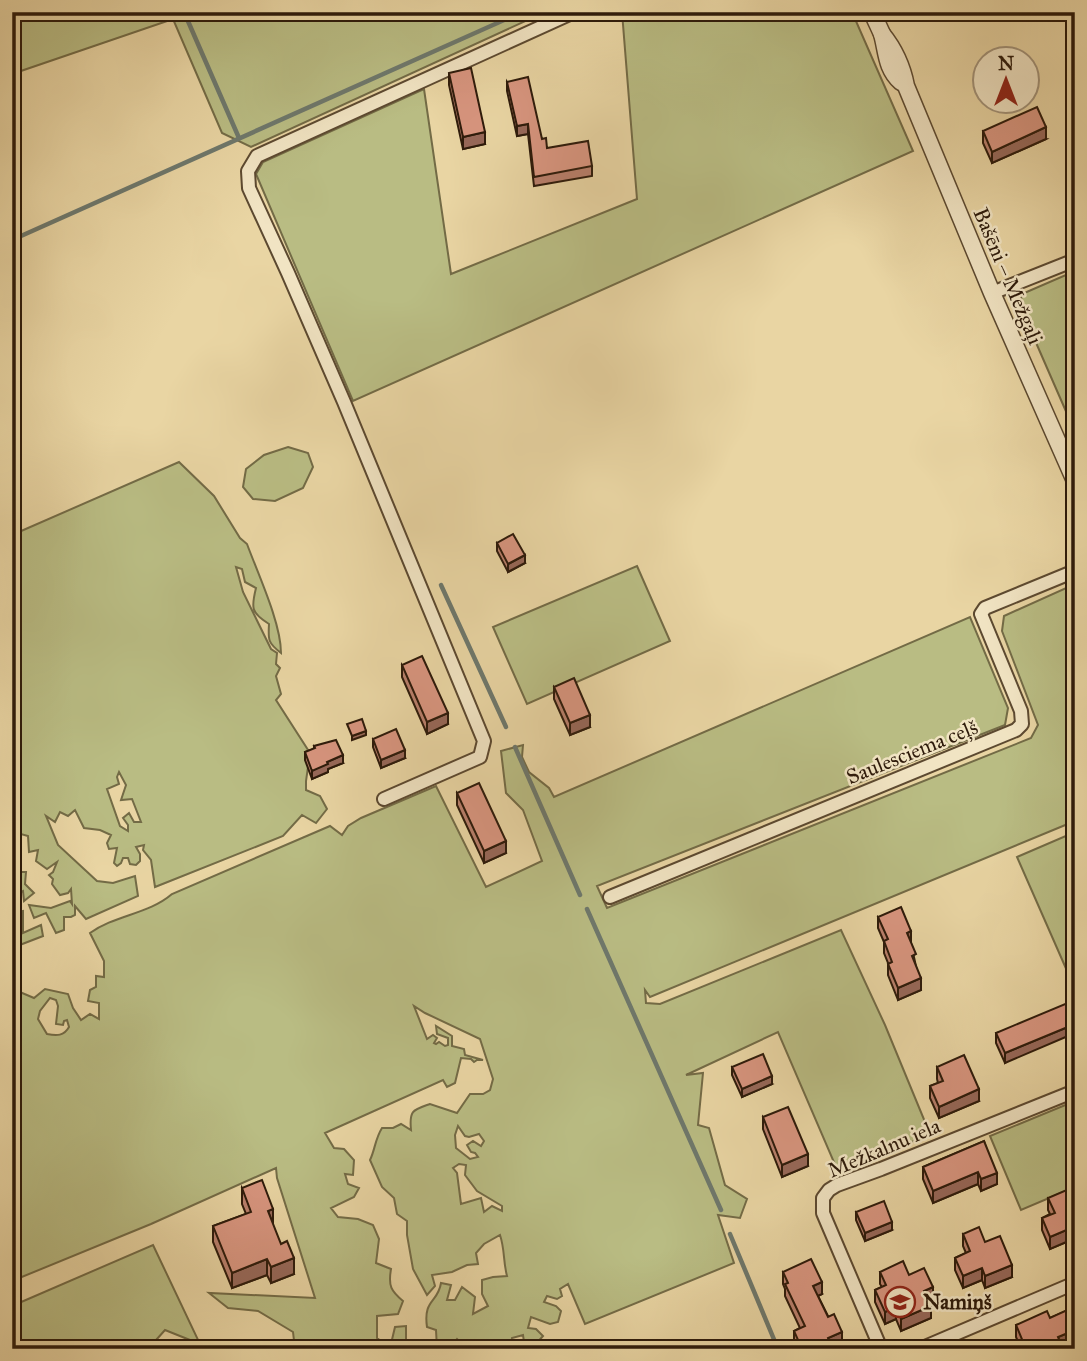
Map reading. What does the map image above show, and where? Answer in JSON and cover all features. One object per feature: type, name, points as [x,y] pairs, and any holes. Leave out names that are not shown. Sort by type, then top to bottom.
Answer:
[{"type":"street","points":[[384,799],[480,757],[484,741],[334,379],[249,188],[247,171],[257,156],[574,12]]},
{"type":"street","name":"Bašēni – Mežgaļi","points":[[872,12],[882,34],[900,60],[906,86],[992,293],[1075,481]]},
{"type":"street","points":[[992,293],[1075,260]]},
{"type":"street","name":"Saulesciema ceļš","points":[[610,897],[1016,730],[1021,724],[1021,711],[981,614],[985,608],[1075,571]]},
{"type":"street","name":"Mežkalnu iela","points":[[881,1349],[823,1213],[823,1198],[829,1190],[1075,1091]]},
{"type":"street","points":[[919,1349],[1075,1283]]},
{"type":"green space","points":[[12,12],[545,12],[251,147],[222,133],[173,19],[12,74]]},
{"type":"green space","points":[[622,12],[852,12],[913,151],[353,401],[256,174],[263,162],[424,89],[451,274],[637,199]]},
{"type":"green space","points":[[1075,271],[1075,432],[1020,306],[1022,294]]},
{"type":"green space","points":[[288,447],[308,453],[313,467],[303,488],[275,501],[253,499],[243,487],[246,469],[264,455]]},
{"type":"green space","points":[[179,462],[214,496],[240,538],[247,544],[263,584],[277,628],[281,653],[270,641],[269,624],[259,617],[254,609],[256,588],[245,582],[242,569],[236,567],[243,592],[271,649],[277,653],[276,664],[280,668],[276,676],[281,694],[276,700],[310,753],[306,790],[320,796],[327,809],[316,823],[302,815],[283,836],[155,887],[151,860],[143,850],[144,845],[136,847],[140,861],[136,865],[130,864],[128,858],[123,858],[117,866],[114,863],[117,848],[109,849],[107,843],[111,835],[84,828],[75,810],[68,816],[60,812],[55,822],[46,816],[58,845],[97,881],[113,883],[135,876],[138,896],[86,919],[75,906],[75,915],[64,917],[64,930],[56,933],[46,913],[34,918],[29,905],[51,908],[70,901],[72,904],[71,889],[60,895],[52,884],[53,879],[49,875],[57,862],[47,869],[36,861],[38,850],[29,852],[28,836],[17,833],[12,822],[12,535]],"holes":[[[119,772],[126,785],[121,800],[132,799],[141,822],[134,822],[129,813],[123,818],[128,825],[128,831],[120,826],[107,789],[119,784]]]},
{"type":"green space","points":[[637,566],[670,641],[527,704],[493,627]]},
{"type":"green space","points":[[1075,584],[1075,821],[650,997],[645,990],[646,1003],[660,1004],[841,930],[885,1025],[930,1134],[839,1174],[778,1032],[686,1075],[703,1073],[698,1125],[709,1128],[725,1185],[747,1199],[740,1218],[718,1215],[734,1263],[585,1324],[568,1284],[560,1289],[562,1296],[557,1299],[547,1296],[544,1302],[561,1311],[558,1322],[550,1324],[531,1317],[528,1328],[536,1329],[543,1336],[535,1345],[524,1342],[523,1335],[512,1338],[511,1349],[467,1349],[457,1339],[452,1345],[456,1349],[437,1349],[436,1330],[427,1327],[426,1318],[441,1283],[451,1285],[447,1300],[455,1300],[462,1287],[475,1297],[473,1314],[488,1306],[482,1294],[482,1280],[507,1276],[500,1235],[484,1244],[476,1253],[478,1264],[432,1275],[435,1286],[427,1295],[413,1269],[407,1221],[397,1214],[394,1198],[382,1187],[370,1160],[382,1128],[393,1128],[401,1124],[411,1130],[411,1118],[416,1110],[430,1104],[457,1113],[470,1094],[483,1094],[490,1090],[493,1079],[480,1039],[414,1006],[427,1039],[433,1035],[437,1038],[434,1043],[448,1045],[448,1038],[437,1034],[436,1026],[452,1036],[452,1046],[464,1049],[465,1055],[483,1060],[474,1062],[461,1058],[455,1083],[447,1087],[443,1080],[325,1133],[334,1148],[344,1149],[354,1160],[353,1175],[345,1174],[348,1184],[359,1188],[354,1197],[331,1208],[338,1217],[358,1219],[373,1225],[379,1239],[376,1263],[391,1269],[391,1288],[403,1301],[398,1314],[377,1316],[377,1338],[390,1348],[395,1327],[406,1326],[408,1349],[295,1349],[293,1332],[258,1311],[228,1308],[209,1293],[315,1298],[276,1168],[151,1224],[12,1281],[12,980],[15,990],[34,998],[45,989],[68,994],[81,1020],[90,1014],[99,1019],[99,1003],[88,1001],[90,990],[96,987],[96,976],[104,977],[104,961],[90,933],[110,922],[153,906],[172,894],[330,826],[342,835],[348,826],[361,818],[436,786],[486,887],[542,861],[523,810],[506,793],[501,751],[523,745],[522,757],[529,772],[549,788],[554,797],[970,617],[1008,708],[1005,725],[597,886],[607,908],[1031,738],[1038,725],[1002,631],[1004,616]],"holes":[[[50,998],[56,1000],[58,1006],[56,1024],[63,1025],[67,1020],[69,1027],[60,1035],[47,1034],[38,1019],[40,1011]],[[458,1126],[465,1136],[479,1134],[484,1141],[481,1146],[473,1141],[467,1145],[478,1157],[470,1159],[456,1148],[455,1135]],[[459,1164],[466,1165],[465,1175],[477,1191],[502,1206],[502,1211],[492,1206],[484,1212],[481,1198],[461,1204],[457,1173],[453,1168]]]},
{"type":"green space","points":[[1075,832],[1075,989],[1017,857]]},
{"type":"green space","points":[[12,872],[26,872],[25,884],[34,893],[24,901],[23,891],[17,894],[12,912]]},
{"type":"green space","points":[[23,911],[23,933],[41,925],[43,936],[12,948],[12,913]]},
{"type":"green space","points":[[1075,1101],[1075,1187],[1021,1210],[990,1136]]},
{"type":"green space","points":[[153,1245],[200,1344],[165,1330],[148,1349],[12,1349],[12,1306]]},
{"type":"building","points":[[471,68],[485,132],[463,137],[449,73]]},
{"type":"building","points":[[528,77],[542,139],[546,138],[547,148],[588,141],[592,166],[534,177],[528,124],[517,126],[507,82]]},
{"type":"building","points":[[1017,116],[1041,116],[1046,127],[992,152],[983,131]]},
{"type":"building","points":[[513,534],[525,555],[508,564],[497,543]]},
{"type":"building","points":[[422,656],[448,713],[427,722],[402,665]]},
{"type":"building","points":[[574,678],[590,715],[570,723],[554,687]]},
{"type":"building","points":[[362,719],[366,731],[352,736],[347,724]]},
{"type":"building","points":[[396,729],[405,750],[381,760],[373,739]]},
{"type":"building","points":[[336,740],[343,755],[312,771],[305,752],[315,748],[314,746]]},
{"type":"building","points":[[479,783],[506,841],[484,851],[457,793]]},
{"type":"building","points":[[901,907],[911,931],[907,933],[916,954],[912,956],[921,978],[898,988],[888,964],[892,962],[884,941],[888,939],[878,917]]},
{"type":"building","points":[[1070,1002],[1075,1014],[1075,1024],[1005,1053],[996,1033]]},
{"type":"building","points":[[763,1054],[772,1076],[742,1089],[732,1067]]},
{"type":"building","points":[[964,1055],[979,1089],[939,1107],[930,1086],[943,1081],[937,1067]]},
{"type":"building","points":[[788,1107],[808,1154],[782,1165],[763,1117]]},
{"type":"building","points":[[984,1141],[997,1173],[981,1179],[978,1172],[933,1191],[923,1167]]},
{"type":"building","points":[[262,1180],[273,1209],[268,1211],[281,1244],[287,1241],[294,1258],[271,1267],[267,1259],[232,1273],[213,1226],[251,1212],[242,1188]]},
{"type":"building","points":[[1069,1189],[1075,1202],[1075,1237],[1071,1228],[1050,1237],[1042,1218],[1055,1213],[1048,1198]]},
{"type":"building","points":[[884,1201],[892,1222],[865,1233],[856,1212]]},
{"type":"building","points":[[979,1227],[985,1242],[1000,1236],[1012,1265],[985,1276],[982,1268],[963,1276],[955,1258],[970,1251],[963,1234]]},
{"type":"building","points":[[811,1259],[822,1282],[813,1286],[828,1317],[834,1314],[842,1332],[828,1338],[832,1349],[802,1349],[794,1331],[805,1326],[785,1284],[788,1283],[783,1272]]},
{"type":"building","name":"Namiņš","points":[[903,1261],[909,1275],[924,1268],[933,1287],[924,1291],[931,1306],[901,1319],[896,1307],[885,1312],[875,1290],[886,1285],[880,1272]]},
{"type":"building","points":[[1075,1298],[1075,1330],[1058,1337],[1062,1346],[1054,1349],[1026,1349],[1016,1325],[1047,1311],[1050,1318],[1074,1307],[1071,1300]]},
{"type":"waterway","points":[[184,12],[239,138]]},
{"type":"waterway","points":[[12,240],[522,12]]},
{"type":"waterway","points":[[441,585],[506,727]]},
{"type":"waterway","points":[[515,747],[580,895]]},
{"type":"waterway","points":[[587,909],[721,1210]]},
{"type":"waterway","points":[[730,1234],[778,1349]]},
{"type":"place","name":"Namiņš","points":[[900,1302]]}]
